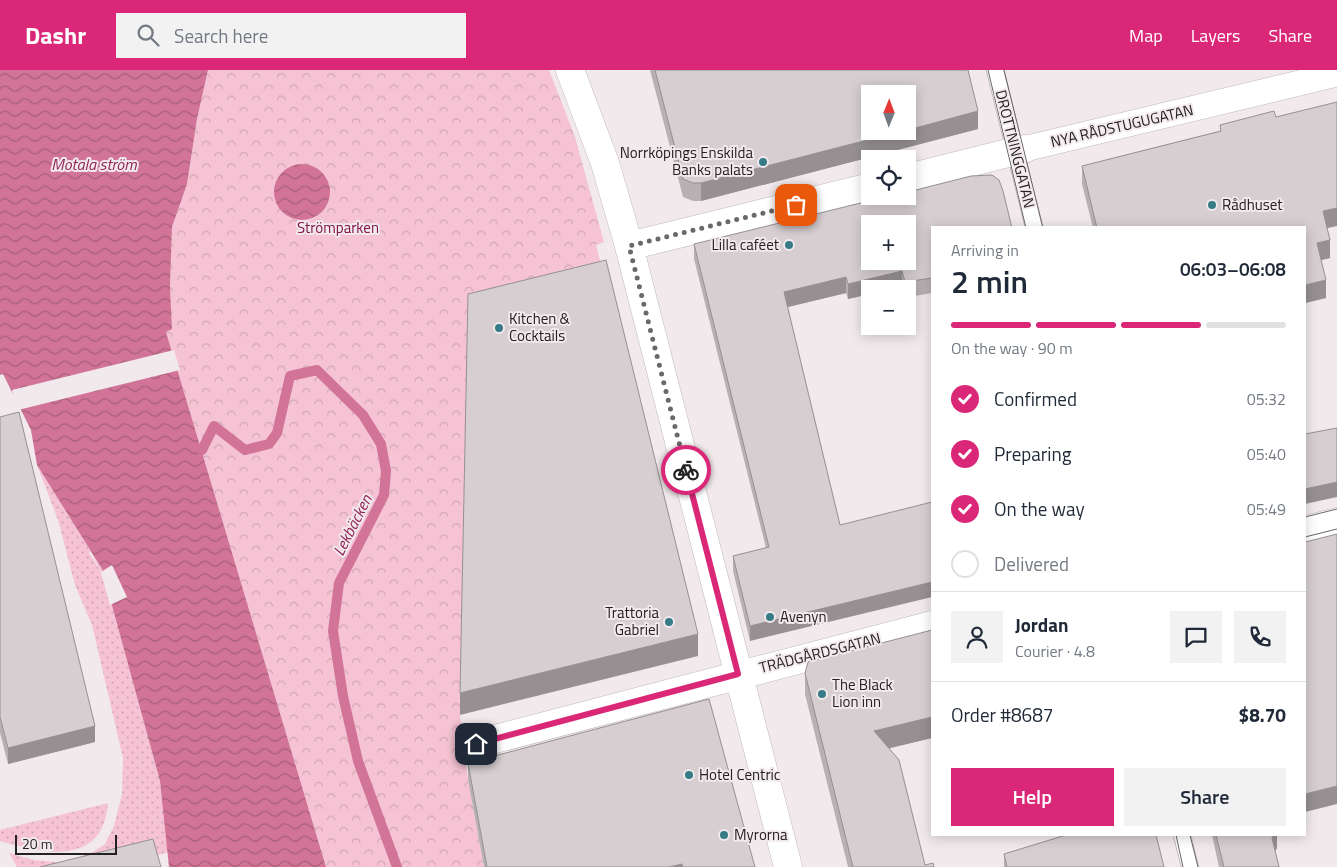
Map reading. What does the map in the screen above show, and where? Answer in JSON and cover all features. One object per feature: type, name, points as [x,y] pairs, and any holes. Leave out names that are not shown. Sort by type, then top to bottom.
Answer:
[{"type":"street","points":[[570,70],[605,163],[629,246],[788,867]]},
{"type":"street","name":"NYA RÅDSTUGUGATAN","points":[[916,176],[1337,74]]},
{"type":"street","points":[[629,246],[861,189]]},
{"type":"street","points":[[1306,530],[1337,522]]},
{"type":"street","name":"TRÄDGÅRDSGATAN","points":[[476,744],[931,624]]},
{"type":"lane","name":"DROTTNINGGATAN","points":[[996,70],[1019,150],[1034,226]]},
{"type":"lane","points":[[1182,836],[1190,867]]},
{"type":"green space","name":"Strömparken","points":[[208,70],[549,70],[575,137],[604,242],[596,245],[606,283],[468,316],[460,715],[468,780],[484,867],[326,867],[166,332],[172,329],[170,287],[172,227],[187,184],[197,119]]},
{"type":"green space","points":[[37,465],[102,569],[160,781],[169,852],[112,867],[17,867],[9,853],[34,860],[66,863],[84,858],[105,844],[114,826],[122,794],[123,758],[92,625],[75,585],[58,520]]},
{"type":"green space","points":[[108,803],[104,824],[95,838],[83,847],[69,851],[52,852],[35,850],[0,841],[0,830]]},
{"type":"water","name":"Motala ström","points":[[0,70],[208,70],[197,119],[187,184],[172,227],[170,287],[172,329],[166,332],[326,867],[169,867],[160,781],[102,569],[37,465],[31,430],[3,374],[0,375]]},
{"type":"water","points":[[297,164],[307,164],[322,172],[328,181],[330,192],[328,203],[322,212],[307,220],[297,220],[286,215],[279,208],[274,197],[274,187],[279,176],[286,169]]},
{"type":"pier","points":[[174,350],[180,370],[18,410],[16,406],[12,390]]},
{"type":"pier","points":[[91,552],[100,570],[89,553]]},
{"type":"pier","points":[[112,565],[127,597],[110,605],[100,570],[101,572]]},
{"type":"building","name":"Norrköpings Enskilda Banks palats","points":[[655,70],[968,70],[978,111],[916,128],[916,85],[861,85],[861,140],[867,140],[701,183],[693,183],[683,179]]},
{"type":"building","name":"Rådhuset","points":[[1337,102],[1337,208],[1323,211],[1330,240],[1317,243],[1326,280],[1306,285],[1306,226],[1097,226],[1082,166],[1221,131],[1220,125],[1274,111],[1276,117]]},
{"type":"building","points":[[992,175],[999,180],[1012,226],[931,226],[931,278],[904,280],[902,271],[848,284],[846,277],[784,292],[840,525],[931,502],[931,582],[750,626],[733,556],[769,547],[694,244],[861,203],[861,205],[916,205],[916,190],[971,176]]},
{"type":"building","points":[[606,260],[698,634],[460,693],[468,294]]},
{"type":"building","points":[[19,412],[95,726],[8,748],[0,717],[0,417]]},
{"type":"building","points":[[1337,428],[1337,482],[1306,489],[1306,434]]},
{"type":"building","points":[[1337,534],[1337,786],[1306,794],[1306,542]]},
{"type":"building","points":[[931,630],[931,717],[874,731],[899,760],[925,865],[933,863],[934,867],[853,867],[805,673],[808,662]]},
{"type":"building","points":[[709,699],[755,867],[683,867],[682,864],[669,867],[487,867],[468,763]]},
{"type":"building","points":[[1063,836],[1156,836],[1164,867],[1007,867],[1004,854]]},
{"type":"building","points":[[1216,836],[1273,836],[1272,838],[1279,867],[1224,867]]},
{"type":"building","points":[[153,839],[161,867],[40,867]]},
{"type":"waterway","name":"Lekbäcken","points":[[202,450],[214,426],[245,450],[269,444],[277,433],[290,376],[317,370],[363,415],[381,444],[386,471],[384,495],[339,583],[333,631],[343,696],[358,761],[397,867]]},
{"type":"tram line","points":[[988,70],[1026,226]]},
{"type":"tram line","points":[[1004,70],[1043,226]]},
{"type":"tram line","points":[[1306,517],[1337,509]]},
{"type":"tram line","points":[[1306,537],[1337,529]]},
{"type":"tram line","points":[[1176,836],[1183,867]]},
{"type":"tram line","points":[[1190,836],[1198,867]]},
{"type":"way so far","points":[[686,470],[629,246],[796,205]]},
{"type":"place","name":"Norrköpings Enskilda Banks palats","points":[[763,162]]},
{"type":"place","name":"Rådhuset","points":[[1212,205]]},
{"type":"place","name":"Lilla caféet","points":[[789,245]]},
{"type":"place","name":"Kitchen & Cocktails","points":[[499,328]]},
{"type":"place","name":"Avenyn","points":[[770,617]]},
{"type":"place","name":"Trattoria Gabriel","points":[[669,622]]},
{"type":"place","name":"The Black Lion inn","points":[[822,694]]},
{"type":"place","name":"Hotel Centric","points":[[689,775]]},
{"type":"place","name":"Myrorna","points":[[724,835]]},
{"type":"route","points":[[476,744],[738,674],[686,470]]}]
